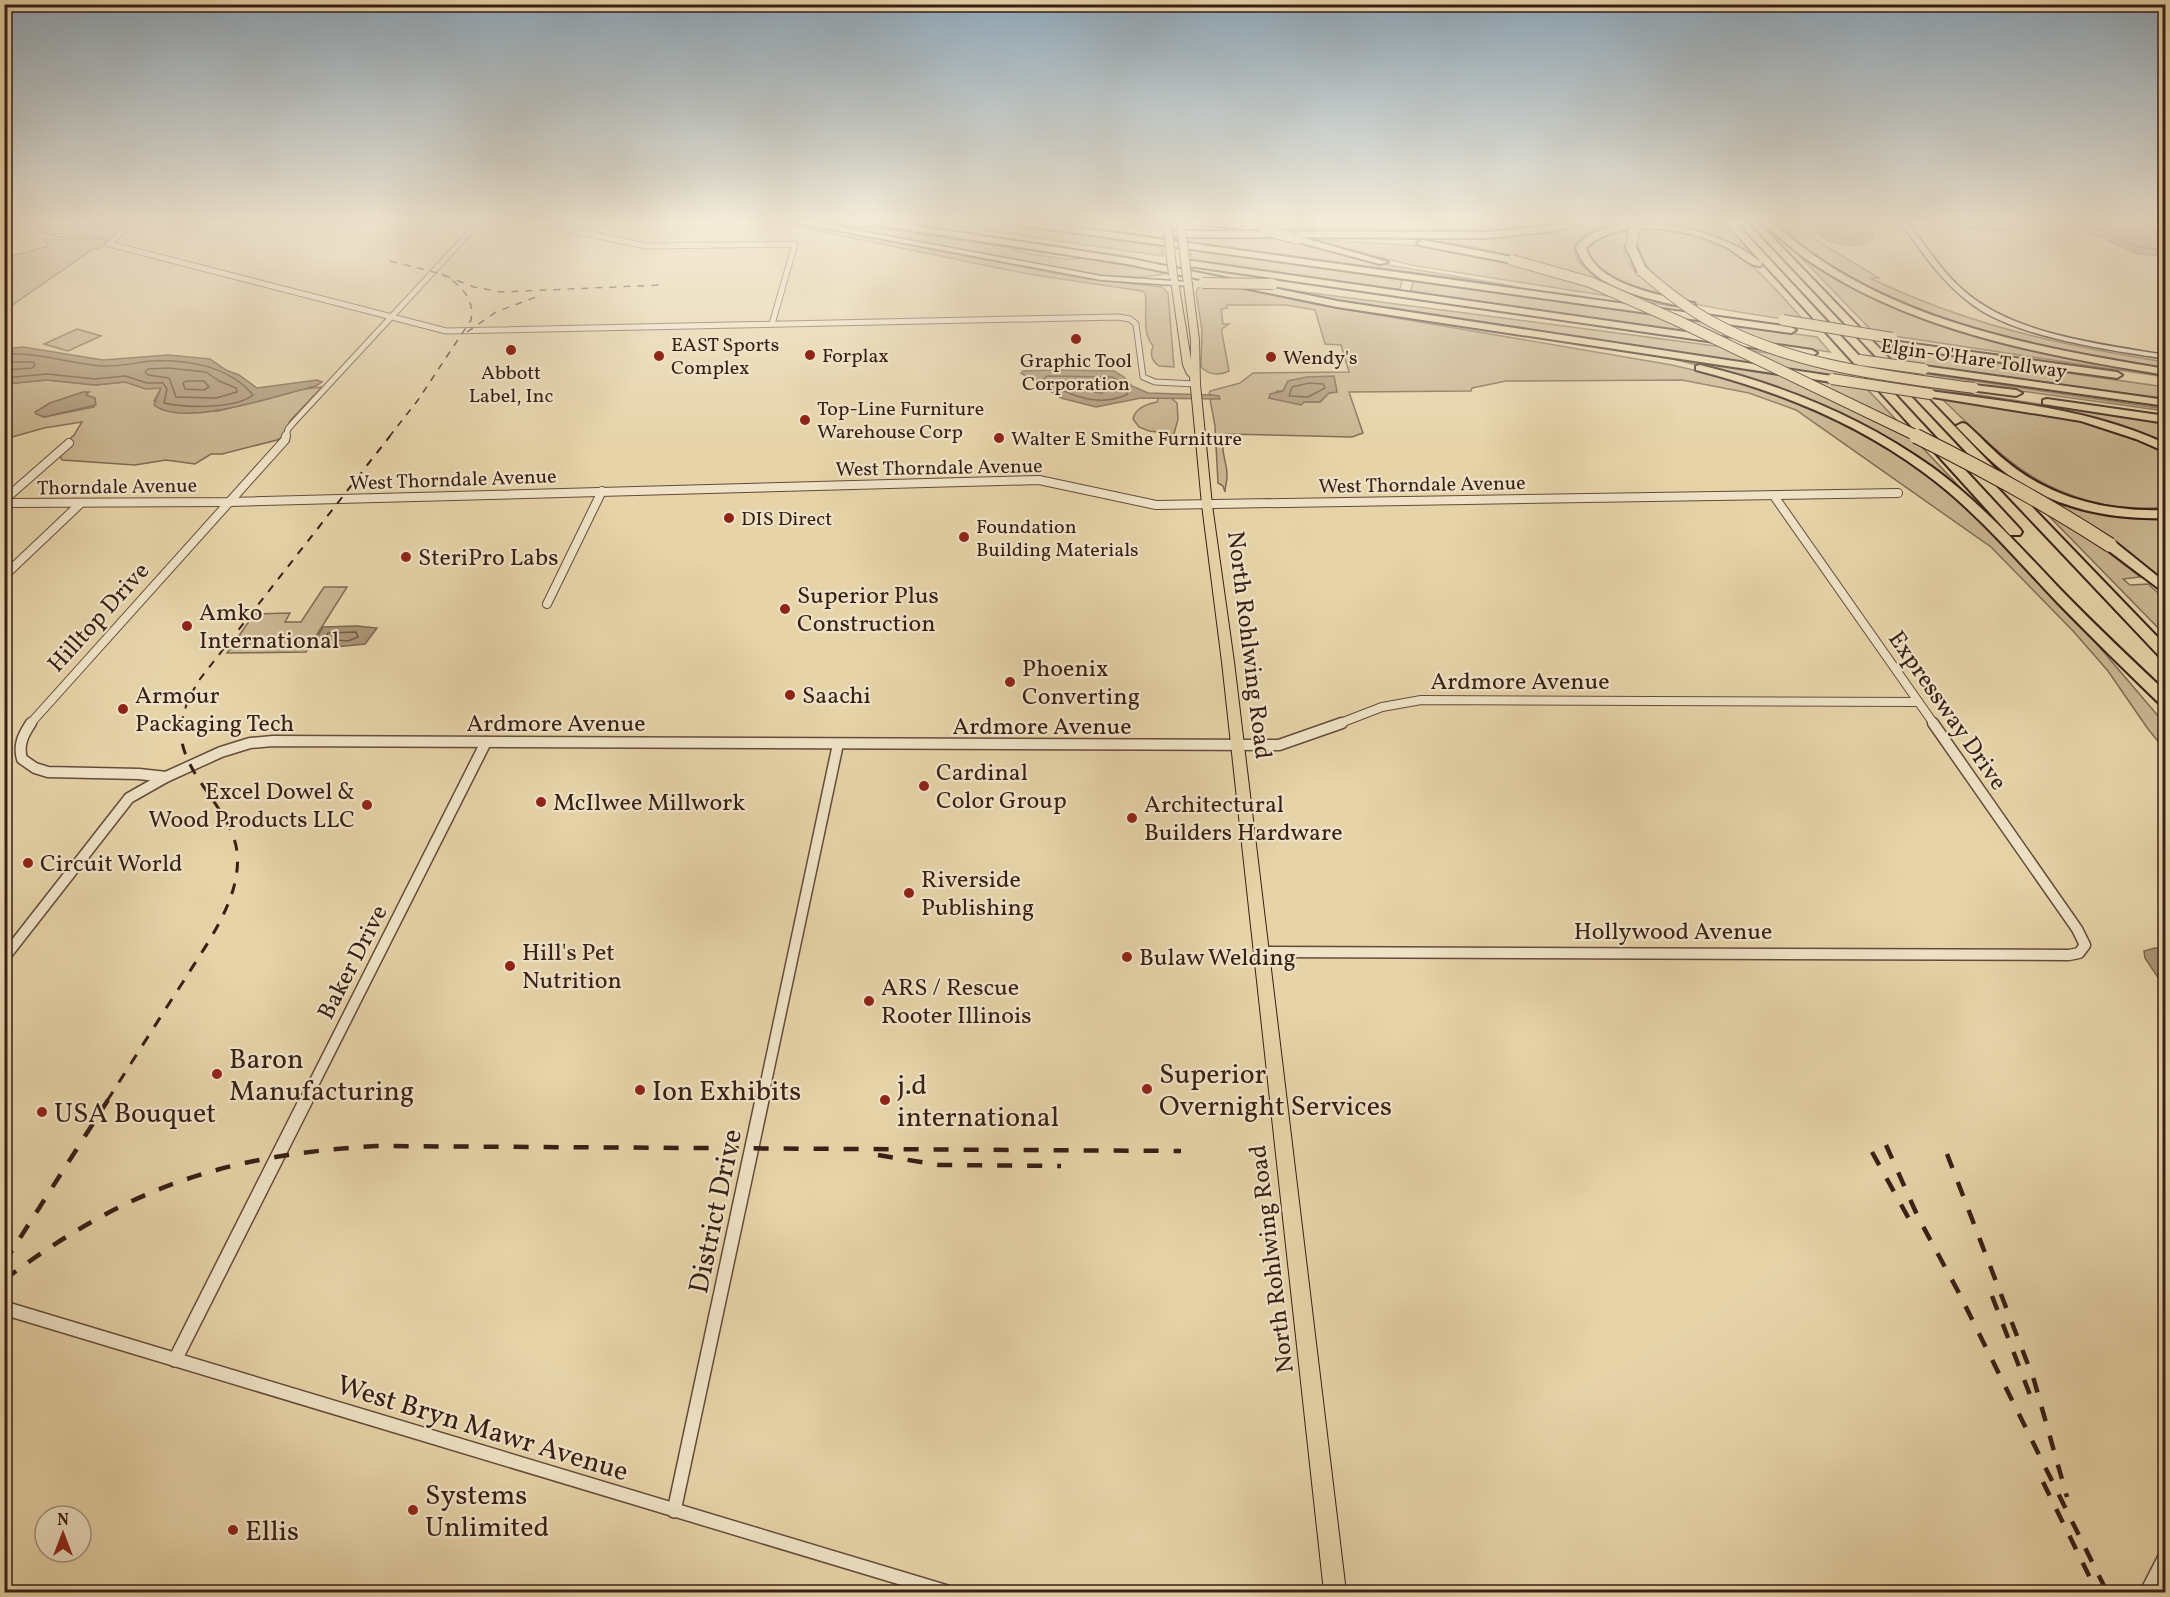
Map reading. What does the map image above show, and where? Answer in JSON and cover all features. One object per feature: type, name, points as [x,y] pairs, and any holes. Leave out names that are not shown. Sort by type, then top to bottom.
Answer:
[{"type":"highway","points":[[1280,294],[1410,316],[1960,398],[2098,423],[2141,436],[2166,449]]},
{"type":"highway","points":[[1342,294],[1743,344]]},
{"type":"highway","name":"Elgin-O'Hare Tollway","points":[[1397,294],[2166,403]]},
{"type":"highway","name":"Elgin-O'Hare Tollway","points":[[1531,294],[1791,330],[1895,341],[2166,382]]},
{"type":"highway","points":[[1572,294],[1733,319],[1763,326]]},
{"type":"highway","points":[[1617,294],[1689,326],[1990,473],[2042,501],[2110,545],[2166,590]]},
{"type":"highway","points":[[1647,294],[1687,305],[1895,341]]},
{"type":"highway","points":[[1665,294],[1711,322],[1767,346],[1852,371],[2166,420]]},
{"type":"highway","points":[[1786,294],[1900,408]]},
{"type":"highway","points":[[1795,294],[2166,701]]},
{"type":"highway","points":[[1821,294],[2166,655]]},
{"type":"highway","points":[[1823,294],[1873,336],[1982,444],[2018,475],[2045,491],[2082,505],[2125,514],[2166,514]]},
{"type":"highway","points":[[1878,294],[1924,313],[1991,335],[2052,351],[2166,372]]},
{"type":"highway","points":[[1410,316],[1719,372],[1791,395],[1864,429],[1930,471],[1979,512],[2166,701]]},
{"type":"highway","points":[[1973,389],[2166,413]]},
{"type":"main road","name":"North Rohlwing Road","points":[[1175,294],[1187,365],[1196,388]]},
{"type":"main road","name":"North Rohlwing Road","points":[[1189,294],[1195,340],[1196,388],[1207,505],[1238,745],[1335,1593]]},
{"type":"street","points":[[300,294],[457,332],[1125,318],[1135,322],[1140,369],[1143,377],[1155,382],[1196,388]]},
{"type":"street","name":"Hilltop Drive","points":[[166,777],[48,771],[35,768],[22,759],[20,744],[22,735],[285,440],[288,429],[294,422],[413,294]]},
{"type":"street","points":[[772,324],[781,294]]},
{"type":"street","points":[[1963,294],[1985,309],[2055,335],[2097,346],[2166,357]]},
{"type":"street","points":[[1974,294],[2030,323],[2091,340],[2166,352]]},
{"type":"street","points":[[4,502],[69,443]]},
{"type":"street","name":"West Thorndale Avenue","points":[[230,502],[1039,480],[1151,504],[1207,505],[1261,502],[1898,493]]},
{"type":"street","points":[[547,604],[602,491]]},
{"type":"street","name":"Expressway Drive","points":[[1773,496],[2077,929],[2083,939],[2083,949]]},
{"type":"street","name":"Thorndale Avenue","points":[[4,502],[230,502]]},
{"type":"street","points":[[4,576],[81,503]]},
{"type":"street","name":"Ardmore Avenue","points":[[166,777],[221,752],[250,743],[273,741],[1238,745],[1286,743],[1303,739],[1371,709],[1421,700],[1918,702]]},
{"type":"street","name":"Baker Drive","points":[[175,1360],[486,742]]},
{"type":"street","name":"District Drive","points":[[674,1511],[838,744]]},
{"type":"street","points":[[4,958],[119,808],[129,798],[166,777]]},
{"type":"street","name":"Hollywood Avenue","points":[[1262,951],[2069,955],[2083,949]]},
{"type":"street","name":"West Bryn Mawr Avenue","points":[[4,1308],[947,1593]]},
{"type":"street","points":[[2146,1593],[2166,1555]]},
{"type":"shaded area","points":[[5,294],[29,294],[5,310]]},
{"type":"shaded area","points":[[1145,294],[1168,294],[1174,367],[1159,366],[1153,359],[1151,354],[1153,346],[1146,328]]},
{"type":"shaded area","points":[[1196,294],[1266,294],[1314,304],[1672,365],[1736,380],[1795,401],[1878,442],[1958,500],[1982,522],[2084,629],[2165,724],[2165,750],[2108,671],[2074,632],[1991,547],[1796,410],[1749,393],[1682,380],[1506,381],[1472,388],[1471,391],[1349,392],[1363,433],[1352,437],[1226,434],[1223,445],[1227,471],[1225,492],[1223,486],[1218,483],[1215,426],[1210,399],[1220,398],[1209,394],[1210,391],[1240,383],[1253,373],[1349,372],[1341,345],[1325,344],[1315,310],[1286,305],[1227,305],[1227,308],[1221,309],[1223,324],[1229,324],[1222,329],[1229,371],[1226,373],[1211,373],[1201,367],[1202,330]],"holes":[[[1318,377],[1334,377],[1337,392],[1329,393],[1320,402],[1301,404],[1269,398],[1277,391],[1283,391],[1288,381]]]},
{"type":"shaded area","points":[[1295,294],[1316,294],[1838,362],[1855,379],[1346,304]]},
{"type":"shaded area","points":[[1424,294],[1506,294],[1817,337],[1830,352]]},
{"type":"shaded area","points":[[1592,294],[1643,294],[1677,307]]},
{"type":"shaded area","points":[[1656,294],[1780,294],[1805,322],[1689,303]]},
{"type":"shaded area","points":[[1836,294],[1878,294],[1918,313],[2068,357],[2165,375],[2165,377],[1874,333]]},
{"type":"shaded area","points":[[1885,294],[1905,294],[1978,321],[2051,340],[2165,362],[2165,369],[2114,361],[2008,338],[1955,322]]},
{"type":"shaded area","points":[[77,329],[101,336],[68,351],[44,344]]},
{"type":"shaded area","points":[[1891,348],[2165,387],[2165,400],[1907,363]]},
{"type":"shaded area","points":[[1665,357],[1867,389],[1972,500],[1906,450],[1841,413],[1753,379]]},
{"type":"shaded area","points":[[1914,372],[2165,409],[2165,411],[1920,377]]},
{"type":"shaded area","points":[[47,380],[95,385],[125,382],[142,387],[161,388],[154,401],[166,410],[218,411],[298,390],[322,387],[290,421],[283,437],[277,440],[222,454],[211,454],[195,464],[166,460],[135,465],[62,460],[59,454],[62,446],[74,435],[82,422],[44,428],[5,439],[5,384]],"holes":[[[88,393],[85,395],[94,407],[44,417],[47,405],[50,403]]]},
{"type":"shaded area","points":[[1932,388],[2165,423],[2165,445],[2138,433],[2082,416],[2053,409],[1935,391]]},
{"type":"shaded area","points":[[1159,397],[1171,398],[1177,403],[1178,419],[1174,434],[1149,431],[1139,427],[1133,419],[1139,409],[1157,402]]},
{"type":"shaded area","points":[[1942,399],[2057,416],[2140,441],[2165,454],[2165,507],[2136,508],[2106,505],[2056,489],[2016,466]]},
{"type":"shaded area","points":[[2003,469],[2081,506],[2121,517],[2165,519],[2165,582],[2117,544],[2100,546],[2140,577],[2123,579],[2130,585],[2148,584],[2165,599],[2165,635]]},
{"type":"shaded area","points":[[324,587],[347,587],[306,652],[227,653],[254,614],[290,613],[285,622],[301,622]]},
{"type":"water","points":[[23,347],[103,360],[168,355],[210,359],[257,388],[317,380],[322,382],[316,386],[257,402],[209,412],[168,411],[154,405],[161,388],[146,389],[125,382],[95,385],[47,380],[5,384],[5,349]]},
{"type":"water","points":[[1023,371],[1114,371],[1132,386],[1148,393],[1211,395],[1219,396],[1220,399],[1141,398],[1096,407],[1061,398],[1021,373]]},
{"type":"water","points":[[1334,376],[1337,392],[1329,393],[1320,402],[1304,402],[1301,405],[1269,398],[1270,394],[1283,391],[1288,381],[1307,377]]},
{"type":"water","points":[[89,392],[86,395],[95,398],[96,405],[44,417],[35,412],[50,403]]},
{"type":"water","points":[[323,627],[377,628],[365,644],[335,647],[312,645]]},
{"type":"water","points":[[2165,948],[2165,988],[2145,958],[2144,951]]},
{"type":"railway","points":[[389,437],[418,400],[471,320],[471,305],[465,294]]},
{"type":"railway","points":[[467,332],[496,312],[536,297]]},
{"type":"railway","points":[[181,724],[188,699],[200,679],[390,436]]},
{"type":"railway","points":[[107,1101],[211,937],[224,914],[236,877],[238,863],[233,836],[227,822],[200,782],[185,754],[181,724]]},
{"type":"railway","points":[[4,1263],[108,1100]]},
{"type":"railway","points":[[1886,1145],[1918,1217],[1959,1293],[2107,1592]]},
{"type":"railway","points":[[4,1280],[49,1248],[92,1222],[135,1200],[179,1182],[224,1168],[321,1151],[376,1146],[1181,1151]]},
{"type":"railway","points":[[1872,1152],[1914,1228]]},
{"type":"railway","points":[[1947,1154],[2034,1380],[2067,1497]]},
{"type":"railway","points":[[878,1155],[939,1165],[1061,1166]]},
{"type":"railway","points":[[1992,1296],[2035,1408]]},
{"type":"railway","points":[[2043,1482],[2097,1592]]},
{"type":"place","name":"Graphic Tool Corporation","points":[[1076,339]]},
{"type":"place","name":"Abbott Label, Inc","points":[[511,350]]},
{"type":"place","name":"Forplax","points":[[810,355]]},
{"type":"place","name":"EAST Sports Complex","points":[[659,356]]},
{"type":"place","name":"Wendy's","points":[[1271,357]]},
{"type":"place","name":"Top-Line Furniture Warehouse Corp","points":[[805,420]]},
{"type":"place","name":"Walter E Smithe Furniture","points":[[999,438]]},
{"type":"place","name":"DIS Direct","points":[[729,518]]},
{"type":"place","name":"Foundation Building Materials","points":[[964,537]]},
{"type":"place","name":"SteriPro Labs","points":[[406,557]]},
{"type":"place","name":"Superior Plus Construction","points":[[785,609]]},
{"type":"place","name":"Amko International","points":[[187,626]]},
{"type":"place","name":"Phoenix Converting","points":[[1010,682]]},
{"type":"place","name":"Saachi","points":[[790,695]]},
{"type":"place","name":"Armour Packaging Tech","points":[[123,709]]},
{"type":"place","name":"Cardinal Color Group","points":[[924,786]]},
{"type":"place","name":"McIlwee Millwork","points":[[541,802]]},
{"type":"place","name":"Excel Dowel & Wood Products LLC","points":[[367,805]]},
{"type":"place","name":"Architectural Builders Hardware","points":[[1132,818]]},
{"type":"place","name":"Circuit World","points":[[28,863]]},
{"type":"place","name":"Riverside Publishing","points":[[909,893]]},
{"type":"place","name":"Bulaw Welding","points":[[1127,957]]},
{"type":"place","name":"Hill's Pet Nutrition","points":[[510,966]]},
{"type":"place","name":"ARS / Rescue Rooter Illinois","points":[[869,1001]]},
{"type":"place","name":"Baron Manufacturing","points":[[217,1074]]},
{"type":"place","name":"Superior Overnight Services","points":[[1147,1089]]},
{"type":"place","name":"Ion Exhibits","points":[[640,1090]]},
{"type":"place","name":"j.d international","points":[[885,1100]]},
{"type":"place","name":"USA Bouquet","points":[[42,1112]]},
{"type":"place","name":"Systems Unlimited","points":[[413,1510]]},
{"type":"place","name":"Ellis","points":[[233,1530]]}]
